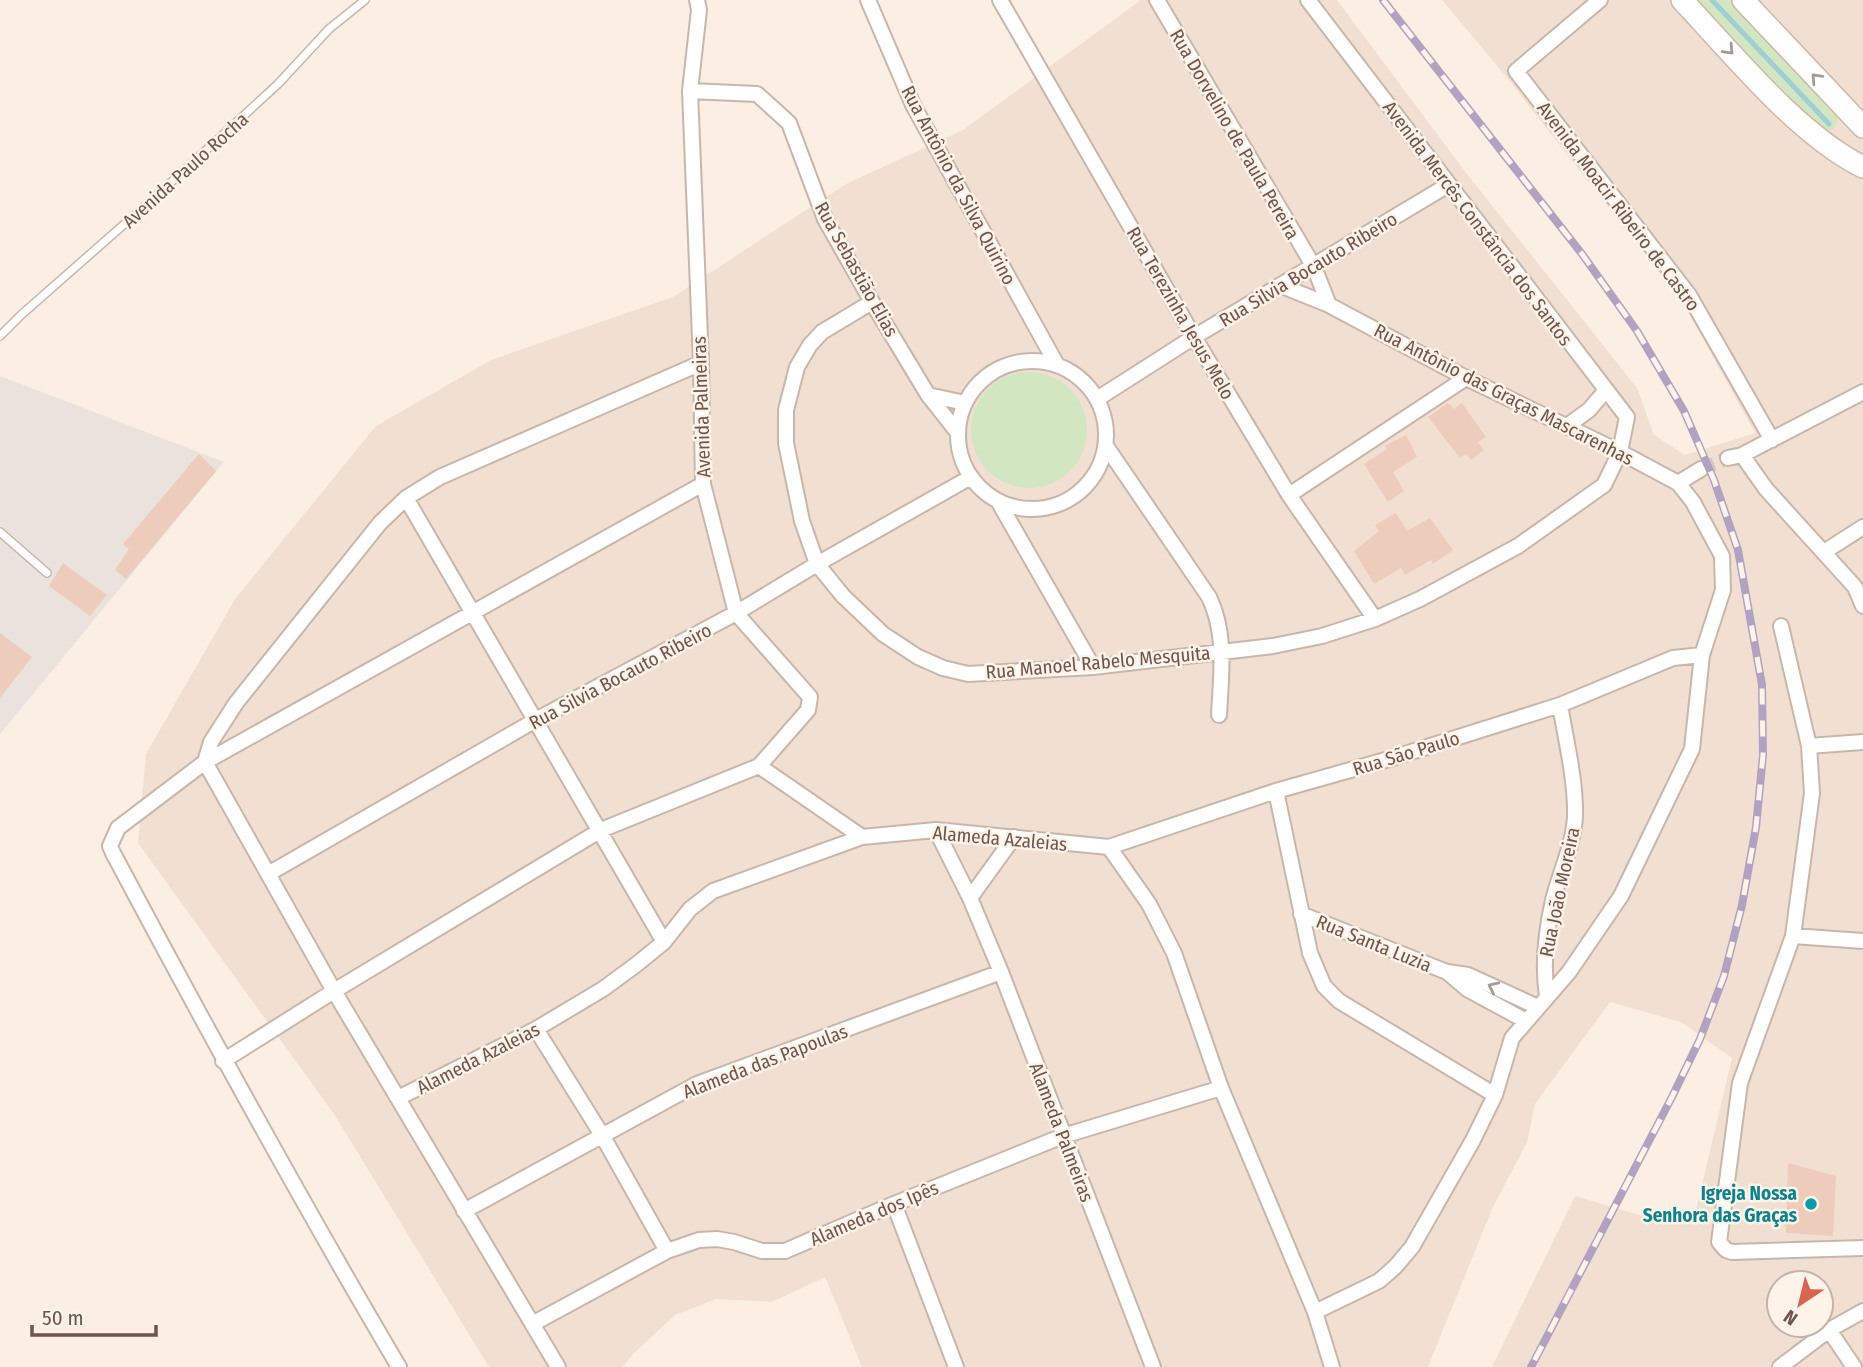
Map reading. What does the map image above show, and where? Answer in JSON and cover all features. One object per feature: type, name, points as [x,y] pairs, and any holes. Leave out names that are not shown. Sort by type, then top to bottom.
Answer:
[{"type":"main road","points":[[1682,0],[1764,87],[1818,138],[1863,167]]},
{"type":"main road","points":[[1743,0],[1858,122],[1853,138],[1844,146],[1833,148]]},
{"type":"street","name":"Avenida Palmeiras","points":[[696,0],[699,9],[690,91],[703,484],[736,613],[810,697],[811,703],[760,766]]},
{"type":"street","name":"Rua Antônio da Silva Quirino","points":[[868,0],[913,105],[1057,365]]},
{"type":"street","name":"Rua Terezinha Jesus Melo","points":[[1000,0],[1194,337],[1289,495],[1375,619]]},
{"type":"street","name":"Rua Dorvelino de Paula Pereira","points":[[1157,0],[1314,267]]},
{"type":"street","name":"Avenida Mercês Constância dos Santos","points":[[1308,0],[1627,417],[1620,452]]},
{"type":"street","name":"Avenida Moacir Ribeiro de Castro","points":[[1600,0],[1516,71],[1689,295],[1772,440]]},
{"type":"street","name":"Rua Sebastião Elias","points":[[690,91],[757,94],[789,123],[825,219],[928,396],[958,433]]},
{"type":"street","name":"Rua Silvia Bocauto Ribeiro","points":[[1097,398],[1448,185]]},
{"type":"street","points":[[1314,267],[1329,305]]},
{"type":"street","name":"Rua Antônio das Graças Mascarenhas","points":[[1282,286],[1329,305],[1466,378],[1678,483]]},
{"type":"street","name":"Rua Manoel Rabelo Mesquita","points":[[872,302],[822,332],[810,345],[797,367],[786,410],[786,443],[802,521],[817,564],[843,596],[883,634],[918,657],[943,668],[968,674],[1093,667],[1273,646],[1322,636],[1375,619],[1420,599],[1518,546],[1604,485],[1620,452]]},
{"type":"street","points":[[1036,361],[1057,365],[1080,378],[1097,398],[1105,422],[1106,446],[1100,466],[1090,482],[1075,496],[1057,505],[1037,509],[1017,508],[998,501],[983,491],[971,477],[961,456],[958,433],[965,403],[977,385],[994,371],[1014,363],[1036,361]]},
{"type":"street","points":[[558,1367],[334,991],[205,762],[211,742],[236,703],[380,523],[406,498],[440,477],[701,363]]},
{"type":"street","points":[[1289,495],[1466,378]]},
{"type":"street","points":[[1567,426],[1589,410],[1606,390]]},
{"type":"street","points":[[1863,392],[1735,457],[1855,587],[1863,606]]},
{"type":"street","points":[[928,396],[965,403]]},
{"type":"street","points":[[1106,446],[1209,597],[1220,625],[1222,651],[1219,715]]},
{"type":"street","points":[[1315,1312],[1379,1282],[1412,1247],[1473,1140],[1495,1095],[1511,1038],[1576,963],[1621,896],[1692,749],[1702,655],[1723,590],[1722,556],[1693,502],[1678,483],[1701,469]]},
{"type":"street","name":"Rua Silvia Bocauto Ribeiro","points":[[268,874],[534,721],[736,613],[971,477]]},
{"type":"street","points":[[399,1367],[314,1224],[223,1061],[110,846],[113,836],[124,822],[205,762],[703,484]]},
{"type":"street","points":[[406,498],[664,942]]},
{"type":"street","points":[[998,501],[1093,667]]},
{"type":"street","points":[[1824,552],[1863,527]]},
{"type":"street","points":[[1781,626],[1810,746],[1812,793],[1793,936],[1740,1083],[1719,1242],[1732,1252],[1863,1248]]},
{"type":"street","name":"Rua São Paulo","points":[[1109,847],[1276,791],[1389,759],[1560,705],[1673,658],[1702,655]]},
{"type":"street","name":"Rua João Moreira","points":[[1543,1001],[1545,950],[1553,901],[1570,848],[1575,817],[1560,705]]},
{"type":"street","points":[[1810,746],[1863,742]]},
{"type":"street","points":[[223,1061],[601,830],[760,766],[862,837]]},
{"type":"street","points":[[1276,791],[1301,914],[1317,973],[1324,986],[1339,1001],[1495,1095]]},
{"type":"street","name":"Alameda Azaleias","points":[[398,1098],[536,1029],[603,989],[664,942],[690,909],[713,891],[862,837],[936,830],[1109,847]]},
{"type":"street","name":"Alameda Palmeiras","points":[[936,830],[970,898],[1001,972],[1153,1367]]},
{"type":"street","points":[[970,898],[1014,837]]},
{"type":"street","points":[[1109,847],[1149,904],[1174,953],[1221,1088],[1315,1312],[1332,1367]]},
{"type":"street","name":"Rua Santa Luzia","points":[[1301,914],[1447,972],[1468,975],[1543,1001]]},
{"type":"street","points":[[1793,936],[1863,941]]},
{"type":"street","name":"Alameda das Papoulas","points":[[464,1211],[698,1084],[1001,972]]},
{"type":"street","name":"Rua Santa Luzia","points":[[1447,972],[1467,989],[1526,1021]]},
{"type":"street","points":[[536,1029],[602,1135],[667,1251]]},
{"type":"street","name":"Alameda dos Ipês","points":[[534,1323],[667,1251],[699,1240],[717,1239],[762,1251],[785,1251],[894,1203],[1063,1136],[1221,1088]]},
{"type":"street","points":[[894,1203],[956,1367]]},
{"type":"street","points":[[1835,1327],[1863,1311]]},
{"type":"street","points":[[1780,1367],[1817,1339]]},
{"type":"street","points":[[1835,1339],[1854,1367]]},
{"type":"lane","name":"Avenida Paulo Rocha","points":[[0,336],[155,198],[278,84],[329,29],[365,0]]},
{"type":"lane","points":[[0,531],[47,573]]},
{"type":"shaded area","points":[[1141,0],[1337,0],[1467,174],[1637,388],[1654,435],[1685,455],[1755,433],[1682,301],[1504,74],[1442,0],[1863,0],[1863,1367],[1492,1367],[1575,1196],[1663,1222],[1695,1214],[1732,1058],[1681,1022],[1610,1002],[1535,1104],[1527,1142],[1492,1209],[1428,1367],[862,1367],[825,1277],[772,1302],[716,1299],[675,1315],[632,1355],[623,1367],[489,1367],[334,1114],[138,843],[146,754],[235,599],[376,426],[491,360],[673,297],[846,184],[963,130]]},
{"type":"shaded area","points":[[0,376],[224,462],[0,734]]},
{"type":"green space","points":[[1697,0],[1728,0],[1836,114],[1838,120],[1833,130],[1820,129],[1809,119]]},
{"type":"green space","points":[[1029,372],[1051,376],[1070,389],[1083,408],[1087,430],[1083,452],[1070,471],[1051,484],[1029,488],[1007,484],[988,471],[975,452],[971,430],[975,408],[988,389],[1007,376]]},
{"type":"building","points":[[1448,403],[1454,409],[1462,403],[1486,437],[1478,442],[1484,450],[1471,460],[1466,454],[1460,458],[1428,417]]},
{"type":"building","points":[[1406,435],[1417,457],[1393,472],[1404,491],[1388,502],[1364,464],[1387,449],[1385,446]]},
{"type":"building","points":[[199,454],[216,471],[126,579],[115,570],[129,549],[123,544]]},
{"type":"building","points":[[1396,513],[1407,531],[1430,518],[1453,550],[1433,564],[1431,560],[1405,575],[1401,568],[1374,584],[1354,551],[1379,531],[1375,525]]},
{"type":"building","points":[[63,563],[107,595],[90,616],[49,586]]},
{"type":"building","points":[[0,633],[32,657],[0,698]]},
{"type":"building","name":"Igreja Nossa Senhora das Graças","points":[[1788,1163],[1836,1176],[1833,1236],[1786,1233]]},
{"type":"waterway","points":[[1712,0],[1829,124]]},
{"type":"tunnel","points":[[1701,469],[1728,458]]},
{"type":"railway","points":[[1383,0],[1582,254],[1637,331],[1684,411],[1714,480],[1738,550],[1762,685],[1763,755],[1756,827],[1742,905],[1724,976],[1700,1039],[1672,1097],[1531,1367]]},
{"type":"place","name":"Igreja Nossa Senhora das Graças","points":[[1811,1204]]}]
